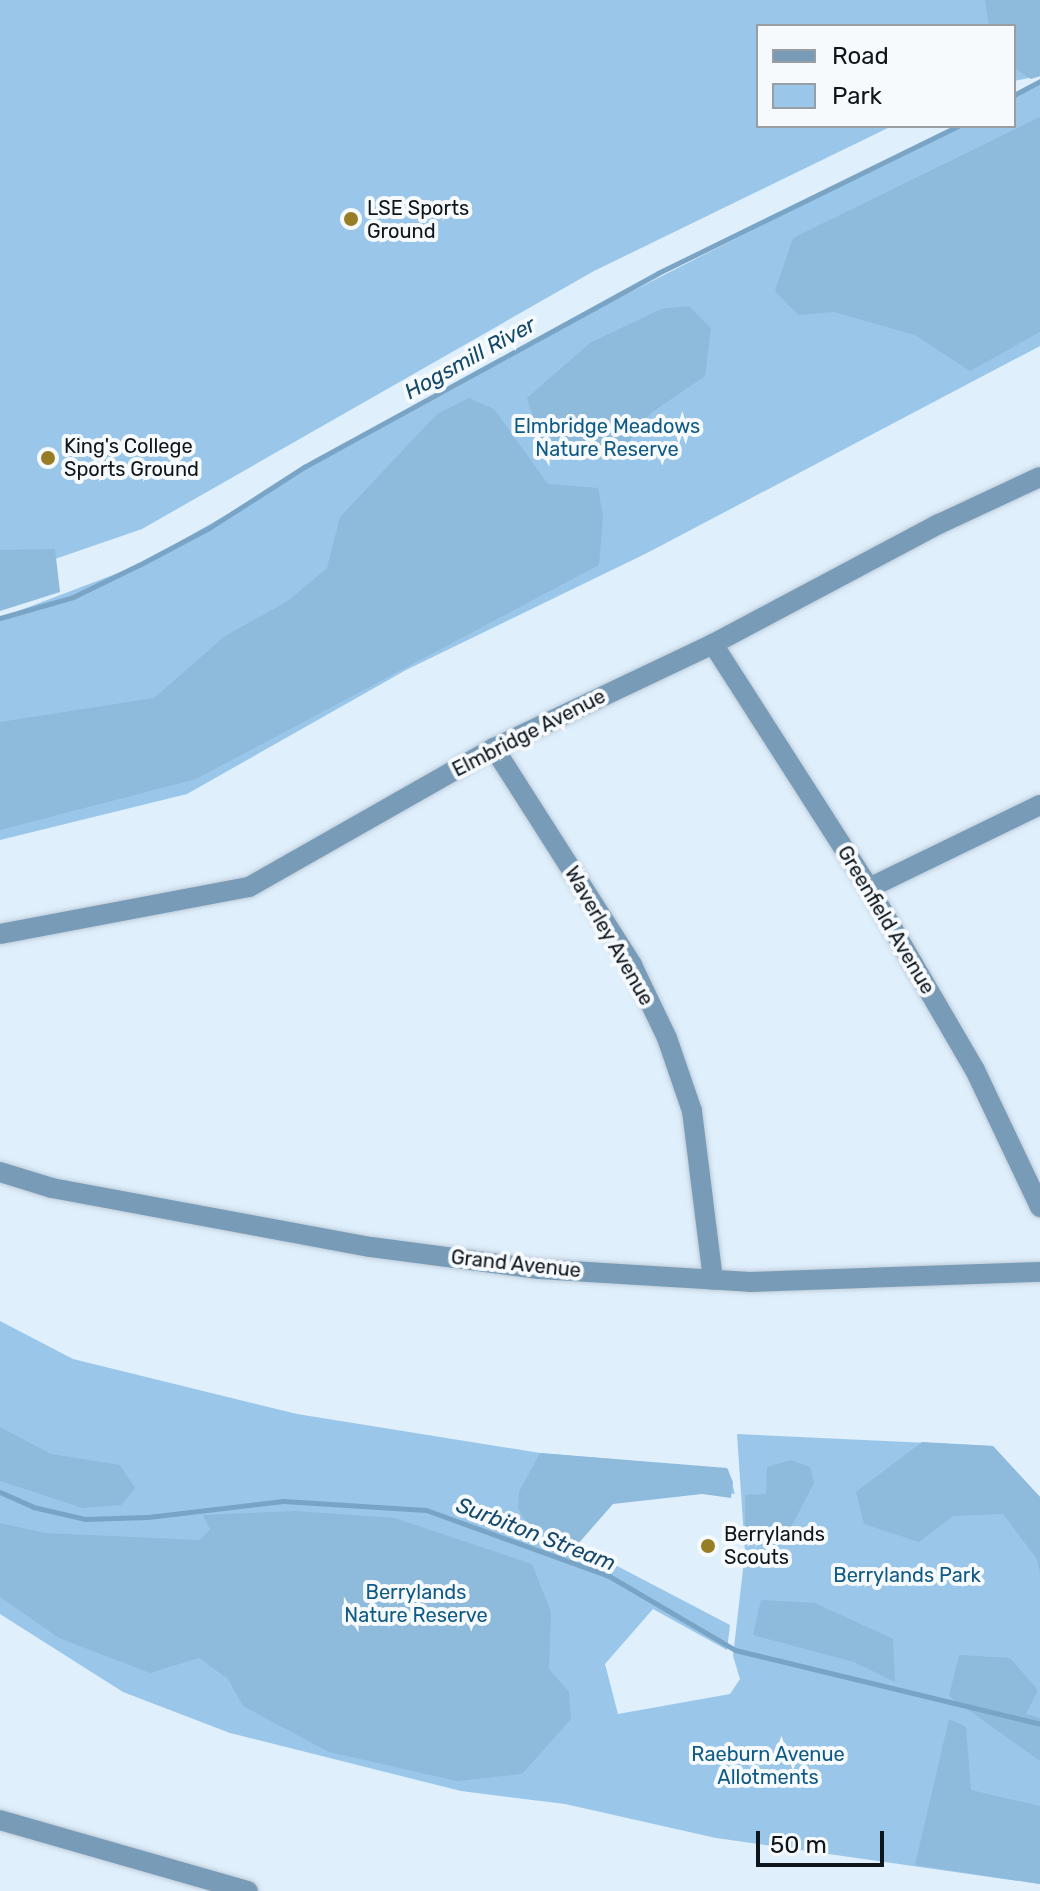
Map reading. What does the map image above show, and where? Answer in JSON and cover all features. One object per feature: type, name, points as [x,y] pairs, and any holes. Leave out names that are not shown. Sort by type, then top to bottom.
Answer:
[{"type":"street","name":"Elmbridge Avenue","points":[[0,934],[249,887],[494,748],[713,644],[939,524],[1040,477]]},
{"type":"street","name":"Greenfield Avenue","points":[[713,644],[869,888],[975,1070],[1040,1207]]},
{"type":"street","name":"Waverley Avenue","points":[[494,748],[632,965],[667,1038],[692,1111],[713,1280]]},
{"type":"street","points":[[869,888],[1040,805]]},
{"type":"street","name":"Grand Avenue","points":[[0,1172],[52,1188],[371,1247],[539,1269],[713,1280],[1040,1272]]},
{"type":"street","points":[[0,1820],[248,1891]]},
{"type":"green space","name":"LSE Sports Ground","points":[[0,0],[1040,0],[1040,76],[1016,81],[1016,24],[756,24],[756,128],[888,128],[594,271],[142,529],[0,578]]},
{"type":"green space","points":[[985,0],[1040,0],[1040,76],[1031,79],[1016,69],[1016,24],[989,24]]},
{"type":"green space","name":"Elmbridge Meadows Nature Reserve","points":[[1040,82],[1040,346],[647,553],[406,670],[187,794],[0,840],[0,618],[139,565],[490,363],[954,128],[1016,128],[1016,94]]},
{"type":"green space","points":[[1040,117],[1040,332],[970,371],[915,335],[834,312],[798,315],[775,291],[793,238]]},
{"type":"green space","points":[[689,306],[711,328],[705,376],[651,413],[622,451],[581,457],[540,438],[527,398],[590,343],[661,309]]},
{"type":"green space","points":[[469,398],[494,409],[548,484],[598,488],[603,516],[599,565],[196,779],[0,830],[0,722],[154,698],[225,636],[288,601],[327,568],[340,517],[437,414]]},
{"type":"green space","points":[[55,549],[60,592],[0,611],[0,550]]},
{"type":"green space","points":[[0,1321],[73,1359],[297,1414],[540,1453],[728,1469],[735,1494],[606,1482],[577,1545],[730,1625],[727,1650],[653,1609],[605,1664],[618,1714],[730,1694],[740,1679],[733,1656],[745,1552],[737,1434],[993,1446],[1040,1497],[1040,1884],[716,1838],[565,1804],[461,1791],[230,1733],[123,1692],[0,1614]]},
{"type":"green space","points":[[0,1427],[51,1454],[120,1465],[135,1488],[121,1505],[83,1508],[0,1481]]},
{"type":"green space","points":[[922,1442],[993,1446],[1040,1497],[1040,1572],[1036,1558],[1003,1514],[953,1516],[919,1542],[864,1524],[856,1492]]},
{"type":"green space","points":[[540,1453],[727,1468],[733,1482],[731,1498],[702,1494],[613,1504],[577,1545],[525,1521],[518,1508],[519,1492]]},
{"type":"green space","points":[[791,1460],[810,1467],[814,1483],[788,1533],[774,1547],[745,1543],[745,1495],[766,1494],[767,1467]]},
{"type":"green space","name":"Berrylands Nature Reserve","points":[[296,1511],[395,1518],[532,1564],[551,1612],[549,1669],[569,1692],[571,1719],[522,1774],[457,1781],[329,1752],[243,1706],[228,1679],[199,1658],[150,1673],[59,1638],[0,1597],[0,1523],[45,1533],[200,1540],[210,1529],[203,1515]]},
{"type":"green space","points":[[761,1600],[815,1603],[893,1639],[895,1682],[854,1662],[753,1635]]},
{"type":"green space","points":[[959,1655],[1010,1658],[1038,1690],[1026,1714],[1040,1718],[1040,1761],[949,1696]]},
{"type":"green space","points":[[949,1719],[966,1727],[971,1790],[1040,1806],[1040,1884],[915,1865]]},
{"type":"waterway","name":"Hogsmill River","points":[[1016,94],[1040,81]]},
{"type":"waterway","name":"Hogsmill River","points":[[0,618],[73,597],[139,565],[209,528],[304,467],[658,273],[954,128]]},
{"type":"waterway","name":"Surbiton Stream","points":[[0,1492],[33,1507],[85,1519],[148,1517],[283,1501],[426,1510],[609,1576],[735,1650],[1040,1724]]},
{"type":"place","name":"LSE Sports Ground","points":[[351,219]]},
{"type":"place","name":"King's College Sports Ground","points":[[48,458]]},
{"type":"place","name":"Berrylands Scouts","points":[[708,1546]]},
{"type":"park label","name":"Berrylands Park","points":[[907,1575]]},
{"type":"park label","name":"Raeburn Avenue Allotments","points":[[768,1766]]}]
